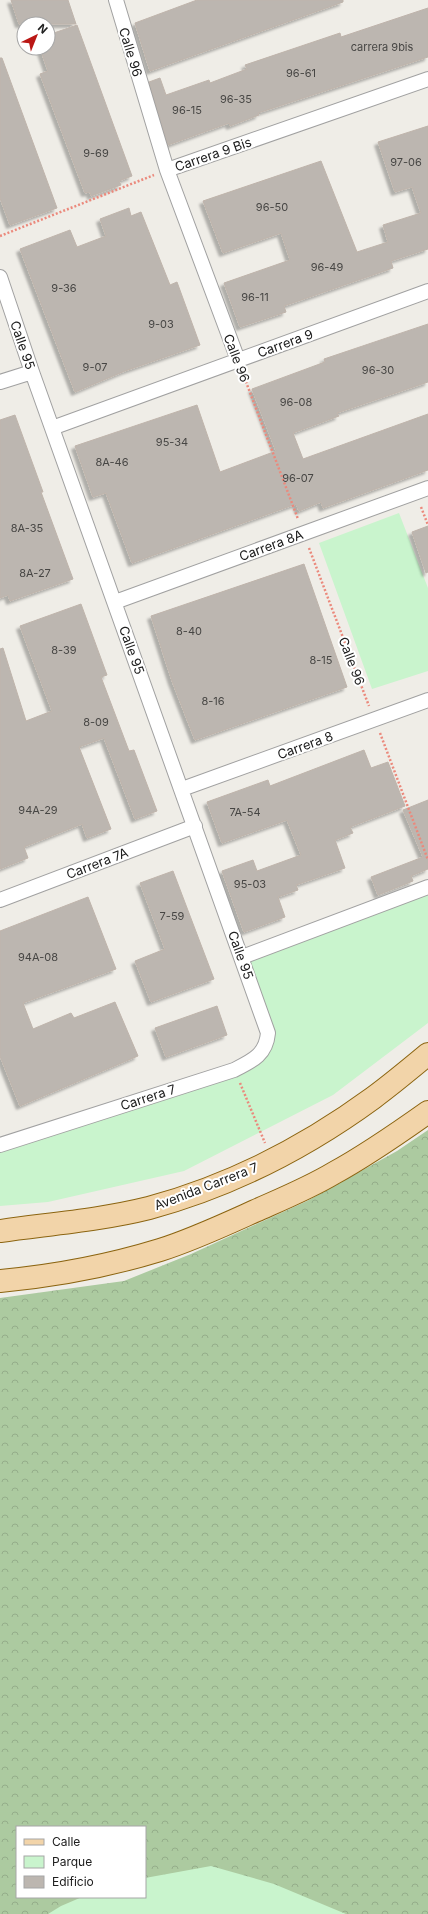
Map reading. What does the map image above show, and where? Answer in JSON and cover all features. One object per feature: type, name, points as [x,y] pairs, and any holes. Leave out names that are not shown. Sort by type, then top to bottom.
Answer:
[{"type":"main road","name":"Avenida Carrera 7","points":[[0,1231],[122,1214],[149,1208],[234,1179],[273,1160],[336,1123],[373,1098],[428,1054]]},
{"type":"main road","points":[[0,1281],[37,1278],[78,1270],[161,1249],[187,1240],[272,1204],[328,1177],[362,1157],[428,1112]]},
{"type":"street","name":"Calle 96","points":[[116,0],[167,170],[238,360]]},
{"type":"street","name":"Carrera 9 Bis","points":[[167,170],[428,79]]},
{"type":"street","name":"Calle 95","points":[[0,277],[32,372],[265,1022]]},
{"type":"street","name":"Carrera 9","points":[[52,428],[428,291]]},
{"type":"street","points":[[0,382],[32,372]]},
{"type":"street","name":"Carrera 8A","points":[[115,602],[428,488]]},
{"type":"street","name":"Carrera 8","points":[[182,789],[373,715],[428,700]]},
{"type":"street","name":"Carrera 7A","points":[[0,900],[195,826]]},
{"type":"street","points":[[242,957],[428,887]]},
{"type":"street","name":"Carrera 7","points":[[0,1144],[234,1070],[260,1054],[267,1045],[268,1033],[265,1022]]},
{"type":"path","name":"Carrera 9 Bis","points":[[0,236],[167,170]]},
{"type":"path","name":"Calle 96","points":[[238,360],[428,860]]},
{"type":"path","points":[[234,1070],[273,1160]]},
{"type":"green space","points":[[399,513],[428,588],[428,671],[372,689],[319,543]]},
{"type":"green space","points":[[428,887],[428,1023],[333,1095],[184,1171],[48,1202],[0,1206],[0,1145],[234,1070],[267,1045],[242,957]]},
{"type":"green space","points":[[428,1130],[428,1914],[0,1914],[0,1298],[124,1281],[191,1254],[307,1201],[397,1151]]},
{"type":"green space","points":[[211,1866],[274,1884],[346,1914],[48,1914],[61,1906],[80,1898],[146,1898],[146,1878]]},
{"type":"building","points":[[11,0],[68,0],[76,24],[56,24],[56,16],[16,16]]},
{"type":"building","points":[[197,0],[343,0],[343,2],[150,71],[135,23]]},
{"type":"building","points":[[428,8],[428,57],[258,113],[259,115],[230,126],[229,123],[168,145],[149,82],[160,78],[166,95],[209,80],[210,83],[247,69],[245,65],[340,33],[341,37]]},
{"type":"building","points":[[77,25],[132,176],[119,181],[121,185],[91,196],[90,192],[85,193],[40,74],[48,71],[43,56],[56,56],[56,32]]},
{"type":"building","points":[[0,58],[2,58],[57,208],[10,225],[0,198]]},
{"type":"building","points":[[428,126],[428,249],[391,261],[393,268],[284,306],[286,312],[240,327],[224,283],[290,260],[281,233],[223,253],[203,201],[321,161],[357,252],[388,242],[383,225],[421,213],[412,187],[395,192],[378,142]]},
{"type":"building","points":[[129,208],[131,216],[141,212],[170,285],[177,282],[200,345],[125,371],[75,392],[20,249],[70,230],[77,247],[106,236],[100,219]]},
{"type":"building","points":[[428,324],[428,382],[337,413],[339,416],[293,433],[303,459],[428,414],[428,470],[323,508],[321,502],[299,511],[296,504],[132,563],[106,493],[93,497],[75,446],[197,405],[220,472],[276,451],[252,389],[325,362],[324,359]]},
{"type":"building","points":[[15,415],[73,579],[10,601],[8,595],[0,598],[0,420]]},
{"type":"building","points":[[428,526],[428,572],[426,573],[412,532]]},
{"type":"building","points":[[304,564],[347,687],[195,740],[172,681],[151,616]]},
{"type":"building","points":[[81,604],[107,675],[101,677],[129,751],[134,750],[157,811],[135,819],[104,738],[79,747],[111,829],[87,838],[82,824],[24,847],[28,858],[0,869],[0,649],[3,648],[26,721],[52,711],[20,626]]},
{"type":"building","points":[[364,750],[371,768],[388,762],[405,806],[350,827],[353,833],[335,840],[345,868],[296,885],[298,890],[278,897],[285,917],[244,932],[222,871],[253,860],[257,871],[301,855],[287,820],[222,843],[207,802],[268,780],[270,786]]},
{"type":"building","points":[[428,800],[428,869],[411,876],[413,881],[378,895],[371,877],[423,857],[403,810]]},
{"type":"building","points":[[173,871],[214,979],[151,1002],[135,961],[165,949],[140,883]]},
{"type":"building","points":[[88,897],[116,969],[23,1003],[33,1029],[71,1013],[74,1018],[115,1002],[138,1056],[20,1106],[0,1056],[0,931]]},
{"type":"building","points":[[217,1006],[227,1035],[166,1057],[155,1028]]}]
